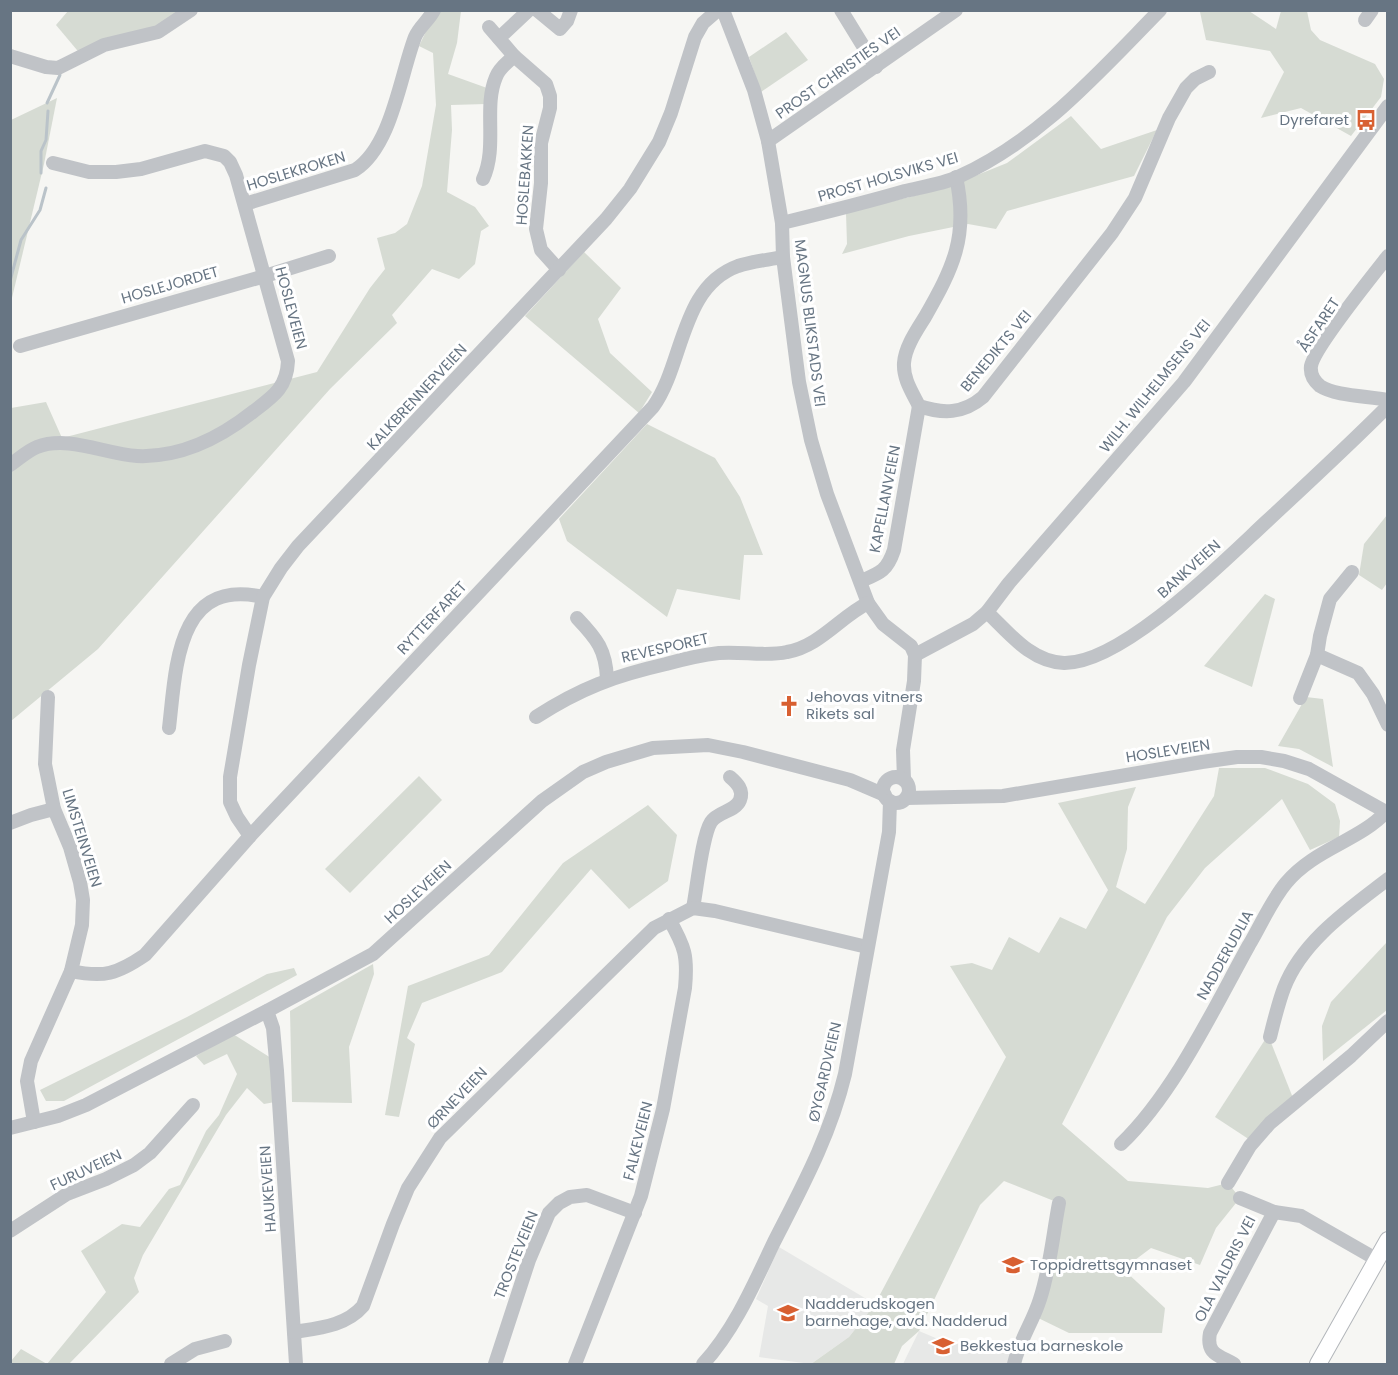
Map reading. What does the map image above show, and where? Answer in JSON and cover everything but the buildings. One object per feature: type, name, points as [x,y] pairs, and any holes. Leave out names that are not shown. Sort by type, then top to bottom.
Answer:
[{"type":"main road","points":[[1318,1365],[1388,1240]]},
{"type":"street","points":[[10,56],[46,68],[58,68],[104,45],[158,32],[191,10]]},
{"type":"street","name":"HOSLEKROKEN","points":[[245,204],[355,170],[366,163],[379,143],[394,106],[416,34],[434,10]]},
{"type":"street","points":[[499,38],[529,10]]},
{"type":"street","points":[[537,10],[560,28],[567,21],[571,10]]},
{"type":"street","name":"KALKBRENNERVEIEN","points":[[250,836],[237,818],[230,802],[230,777],[249,665],[264,597],[281,568],[298,546],[559,270],[630,189],[659,142],[674,103],[694,37],[703,23],[718,10]]},
{"type":"street","name":"MAGNUS BLIKSTADS VEI","points":[[723,10],[754,90],[768,141],[782,223],[783,257],[803,408],[827,494],[868,603],[883,624],[913,650]]},
{"type":"street","points":[[841,10],[876,67]]},
{"type":"street","name":"PROST CHRISTIES VEI","points":[[768,141],[956,10]]},
{"type":"street","name":"PROST HOLSVIKS VEI","points":[[782,223],[956,177],[1017,144],[1046,123],[1160,10]]},
{"type":"street","name":"HOSLEBAKKEN","points":[[489,27],[514,56],[546,84],[550,96],[550,108],[541,143],[541,183],[536,229],[541,250],[559,270]]},
{"type":"street","points":[[483,179],[489,160],[492,94],[496,76],[514,56]]},
{"type":"street","name":"BENEDIKTS VEI","points":[[919,406],[945,413],[974,405],[983,397],[1112,233],[1136,198],[1169,117],[1186,88],[1195,79],[1209,72]]},
{"type":"street","name":"WILH. WILHELMSENS VEI","points":[[913,650],[925,640],[947,637],[973,624],[987,612],[1009,583],[1184,382],[1388,106]]},
{"type":"street","name":"HOSLEVEIEN","points":[[10,465],[37,447],[52,443],[71,444],[116,454],[138,456],[165,455],[192,448],[212,440],[233,427],[284,384],[287,375],[288,361],[245,204],[231,162],[217,153],[205,152],[141,169],[116,172],[89,172],[53,163]]},
{"type":"street","points":[[919,406],[906,378],[905,355],[952,266],[960,223],[956,177]]},
{"type":"street","name":"HOSLEJORDET","points":[[20,346],[329,256]]},
{"type":"street","name":"ÅSFARET","points":[[1388,256],[1321,347],[1311,366],[1315,382],[1331,391],[1388,400]]},
{"type":"street","name":"RYTTERFARET","points":[[71,970],[89,975],[103,975],[124,969],[145,955],[250,836],[653,407],[663,393],[695,306],[710,285],[722,274],[738,267],[783,257]]},
{"type":"street","name":"KAPELLANVEIEN","points":[[861,581],[884,570],[894,550],[919,406]]},
{"type":"street","name":"BANKVEIEN","points":[[987,612],[1011,636],[1040,658],[1064,663],[1078,662],[1096,655],[1128,638],[1171,608],[1388,406]]},
{"type":"street","points":[[1300,698],[1317,655],[1330,599],[1352,572]]},
{"type":"street","points":[[169,728],[177,662],[189,625],[198,614],[222,596],[246,593],[264,597]]},
{"type":"street","name":"REVESPORET","points":[[536,717],[586,688],[607,679],[702,654],[788,652],[803,648],[850,613],[868,603]]},
{"type":"street","points":[[577,618],[599,643],[606,666],[607,679]]},
{"type":"street","name":"ØYGARDVEIEN","points":[[703,1365],[736,1319],[829,1131],[845,1074],[897,790],[914,681],[913,650]]},
{"type":"street","points":[[1317,655],[1358,672],[1388,725]]},
{"type":"street","name":"LIMSTEINVEIEN","points":[[34,1122],[27,1081],[31,1061],[71,970],[82,925],[83,900],[70,847],[54,809],[45,764],[48,697]]},
{"type":"street","name":"HOSLEVEIEN","points":[[10,1128],[57,1116],[86,1105],[373,954],[542,801],[584,772],[606,762],[653,748],[708,746],[743,752],[850,780],[944,798],[1024,793],[1180,765],[1250,757],[1284,760],[1309,769],[1387,812]]},
{"type":"street","points":[[730,777],[742,792],[739,802],[732,809],[717,815],[711,821],[693,908],[715,910],[867,948]]},
{"type":"street","points":[[10,823],[54,809]]},
{"type":"street","name":"NADDERUDLIA","points":[[1121,1144],[1154,1108],[1285,884],[1312,859],[1387,812]]},
{"type":"street","points":[[1270,1037],[1284,987],[1294,969],[1335,920],[1388,879]]},
{"type":"street","name":"ØRNEVEIEN","points":[[294,1332],[327,1326],[355,1316],[363,1306],[408,1188],[440,1138],[634,946],[654,928],[693,908]]},
{"type":"street","name":"FALKEVEIEN","points":[[575,1365],[635,1213],[663,1109],[686,988],[686,954],[669,919]]},
{"type":"street","name":"HAUKEVEIEN","points":[[267,1011],[273,1028],[277,1071],[296,1365]]},
{"type":"street","points":[[1228,1183],[1250,1146],[1274,1118],[1351,1056],[1388,1021]]},
{"type":"street","name":"FURUVEIEN","points":[[10,1231],[67,1194],[134,1165],[150,1153],[193,1105]]},
{"type":"street","name":"TROSTEVEIEN","points":[[495,1365],[521,1281],[549,1213],[559,1203],[570,1197],[587,1195],[635,1213]]},
{"type":"street","points":[[1240,1198],[1274,1212],[1301,1216],[1376,1260]]},
{"type":"street","points":[[1014,1365],[1019,1344],[1034,1316],[1043,1291],[1059,1203]]},
{"type":"street","name":"OLA VALDRIS VEI","points":[[1234,1365],[1210,1351],[1208,1345],[1210,1333],[1274,1212]]},
{"type":"street","points":[[171,1365],[195,1349],[225,1341]]},
{"type":"shaded area","points":[[68,11],[191,11],[178,20],[82,56],[56,25]]},
{"type":"shaded area","points":[[436,11],[461,11],[457,43],[448,74],[487,88],[486,104],[451,105],[452,130],[447,192],[475,207],[489,226],[481,231],[475,264],[459,279],[432,269],[392,315],[397,323],[330,389],[98,649],[11,721],[11,408],[46,402],[62,438],[317,372],[370,288],[385,269],[377,238],[395,233],[407,224],[422,186],[436,105],[433,53],[419,46]]},
{"type":"shaded area","points":[[1249,11],[1276,29],[1281,11],[1307,11],[1311,30],[1320,40],[1375,64],[1384,79],[1381,97],[1351,136],[1301,108],[1261,118],[1284,72],[1270,51],[1206,40],[1200,12]]},
{"type":"shaded area","points":[[786,32],[808,60],[761,92],[749,57]]},
{"type":"shaded area","points":[[57,98],[44,164],[11,302],[11,120]]},
{"type":"shaded area","points":[[1071,116],[1101,149],[1157,130],[1134,176],[1007,211],[996,229],[968,224],[909,236],[842,254],[847,244],[846,213],[945,188],[1007,163]]},
{"type":"shaded area","points":[[584,252],[621,288],[598,319],[610,353],[652,392],[639,413],[525,316]]},
{"type":"shaded area","points":[[647,424],[715,458],[740,497],[763,555],[744,555],[740,600],[677,589],[667,617],[567,541],[559,519]]},
{"type":"shaded area","points":[[1387,515],[1387,583],[1382,590],[1359,575],[1364,544]]},
{"type":"shaded area","points":[[1265,594],[1275,599],[1252,687],[1204,666]]},
{"type":"shaded area","points":[[1306,697],[1323,699],[1333,767],[1299,749],[1278,746]]},
{"type":"shaded area","points":[[1219,768],[1265,768],[1308,784],[1335,804],[1340,821],[1339,837],[1310,850],[1282,799],[1205,868],[1167,917],[1062,1124],[1128,1181],[1208,1188],[1228,1183],[1240,1198],[1216,1228],[1200,1265],[1151,1248],[1123,1269],[1165,1308],[1162,1333],[1069,1333],[1034,1316],[1059,1203],[1004,1181],[980,1205],[919,1331],[902,1346],[894,1364],[811,1364],[849,1337],[875,1304],[1006,1057],[950,966],[972,963],[992,970],[1009,937],[1039,953],[1060,917],[1086,929],[1108,890],[1058,803],[1136,787],[1128,807],[1127,849],[1116,887],[1145,904],[1214,796]]},
{"type":"shaded area","points":[[419,776],[442,800],[350,893],[325,869]]},
{"type":"shaded area","points":[[648,805],[677,835],[668,881],[629,909],[591,869],[502,972],[422,1003],[407,1038],[415,1044],[399,1117],[385,1115],[408,986],[489,955],[563,863]]},
{"type":"shaded area","points":[[1387,942],[1387,1010],[1323,1061],[1322,1026],[1331,1002]]},
{"type":"shaded area","points":[[373,964],[374,974],[349,1047],[352,1103],[292,1102],[290,1011]]},
{"type":"shaded area","points":[[294,968],[297,975],[64,1101],[46,1101],[40,1090],[187,1017],[267,974]]},
{"type":"shaded area","points":[[233,1034],[271,1058],[275,1102],[264,1104],[247,1088],[226,1115],[143,1255],[134,1278],[139,1292],[69,1364],[47,1364],[106,1292],[81,1251],[122,1224],[140,1227],[169,1189],[180,1185],[206,1131],[219,1115],[237,1074],[227,1054],[204,1065],[196,1056]]},
{"type":"shaded area","points":[[1268,1035],[1293,1098],[1250,1140],[1215,1117]]},
{"type":"shaded area","points":[[779,1247],[875,1304],[849,1337],[811,1364],[759,1357],[768,1306],[756,1299]]},
{"type":"shaded area","name":"Bekkestua barneskole","points":[[919,1331],[938,1339],[1012,1354],[1009,1364],[903,1364]]},
{"type":"shaded area","points":[[21,1349],[47,1364],[11,1364],[11,1361]]},
{"type":"waterway","points":[[47,103],[60,75]]},
{"type":"waterway","points":[[41,173],[41,151],[46,140],[48,111]]},
{"type":"waterway","points":[[10,281],[21,240],[40,210],[46,188]]},
{"type":"place","name":"Dyrefaret","points":[[1366,120]]},
{"type":"place","name":"Jehovas vitners Rikets sal","points":[[789,706]]},
{"type":"place","name":"Toppidrettsgymnaset","points":[[1013,1265]]},
{"type":"place","name":"Nadderudskogen barnehage, avd. Nadderud","points":[[788,1313]]},
{"type":"place","name":"Bekkestua barneskole","points":[[943,1346]]}]
